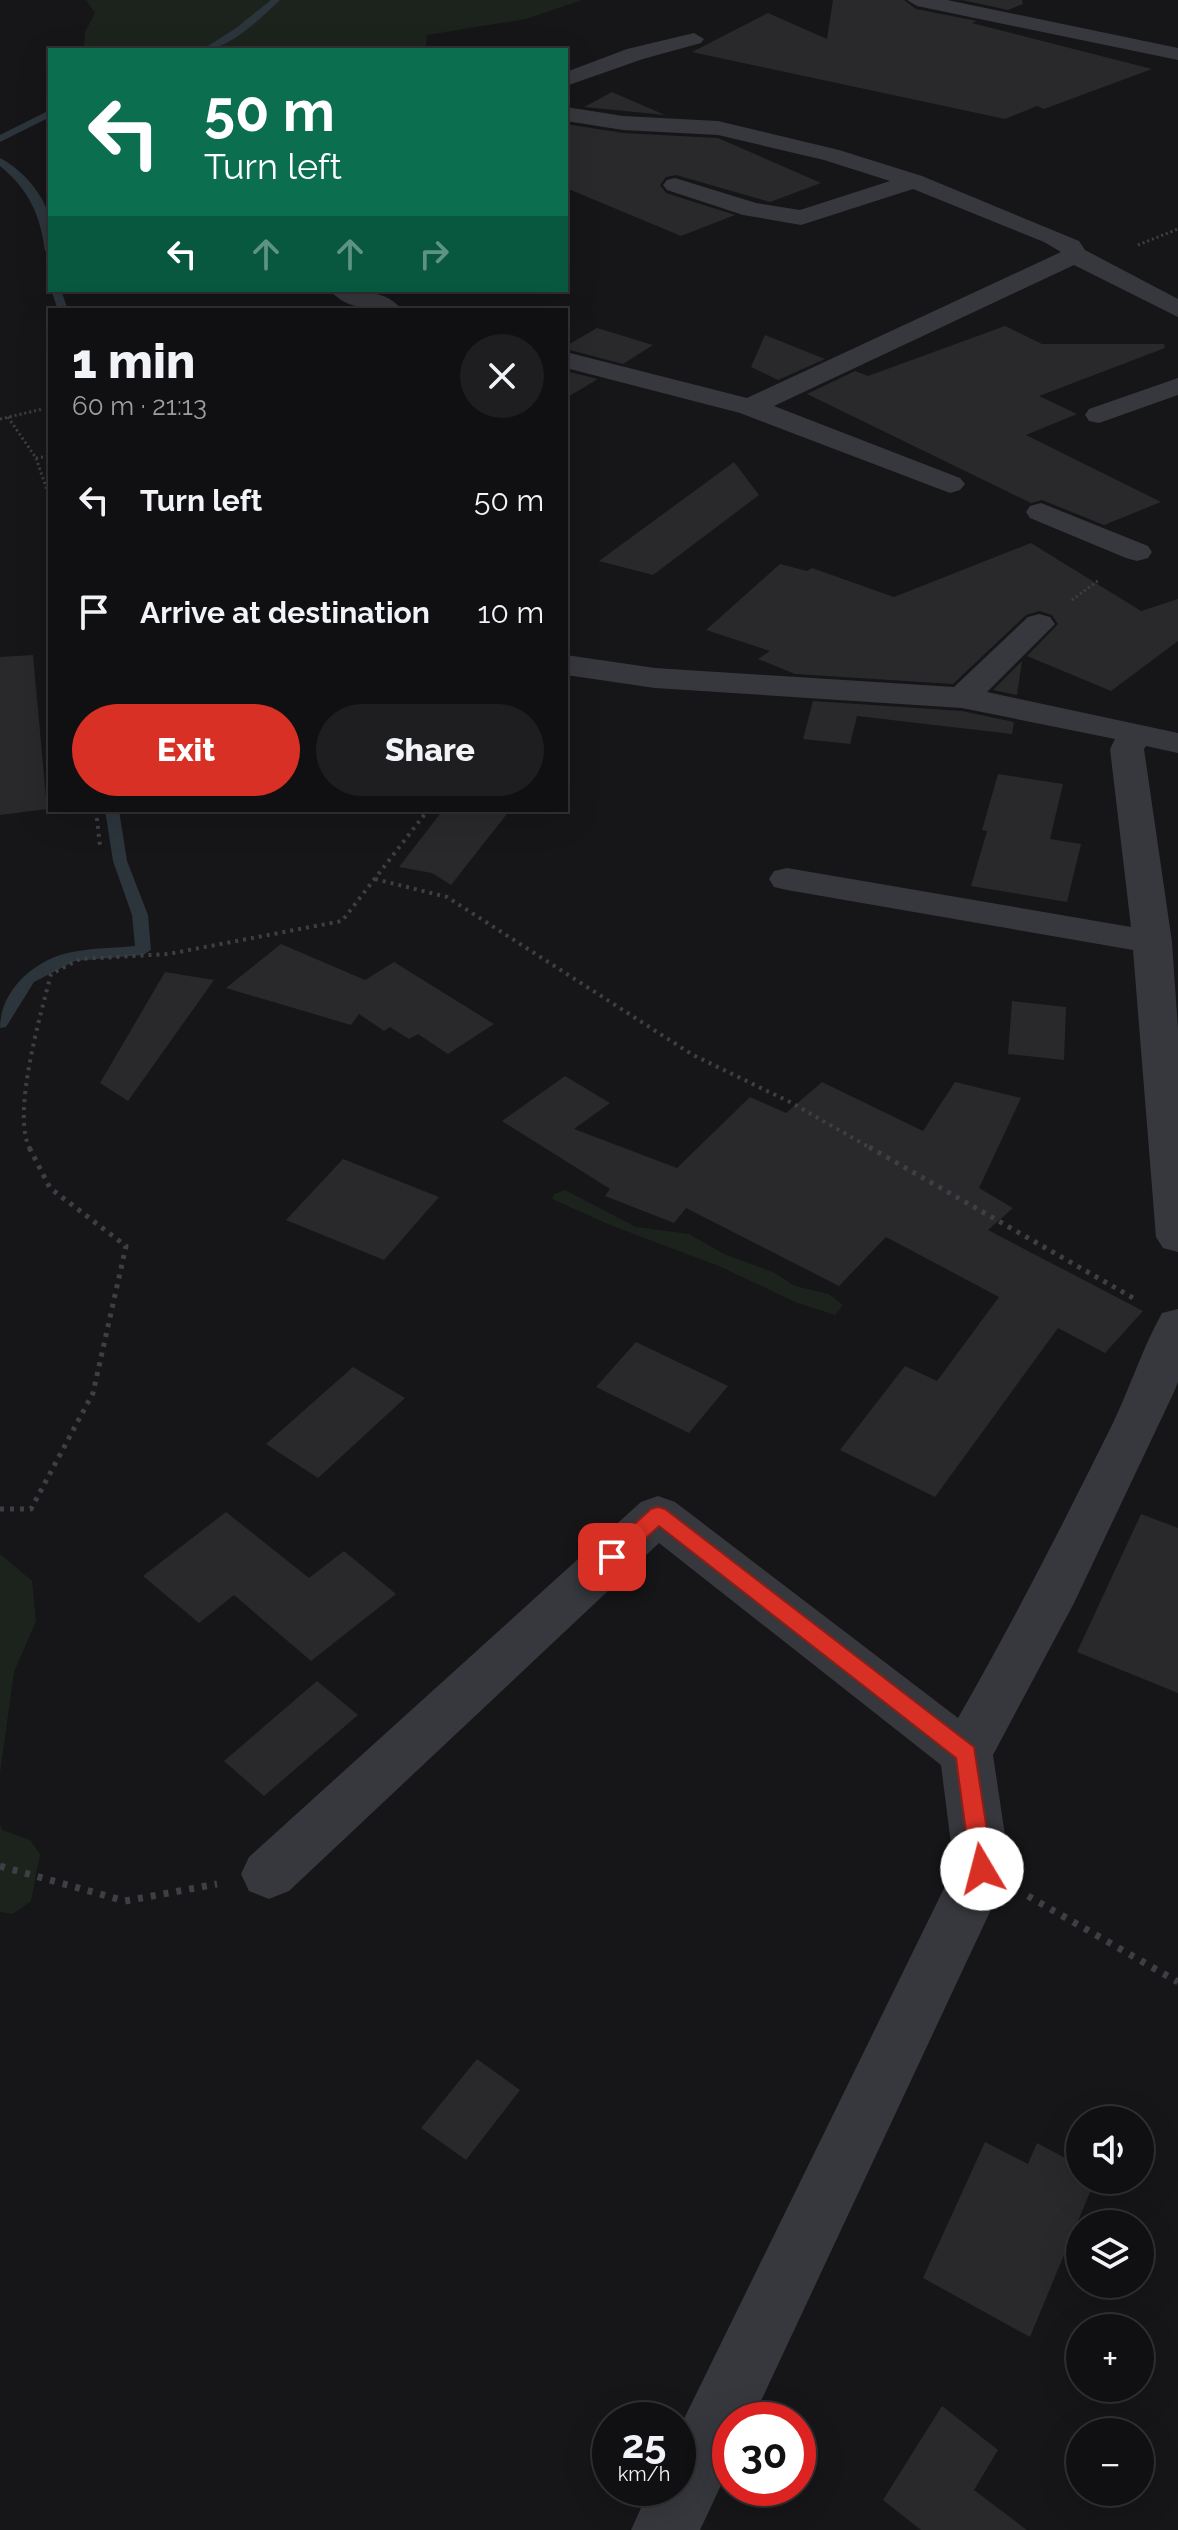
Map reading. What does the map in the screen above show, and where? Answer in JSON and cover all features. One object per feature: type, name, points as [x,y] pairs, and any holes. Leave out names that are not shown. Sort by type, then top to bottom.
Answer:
[{"type":"street","points":[[917,0],[1178,54]]},
{"type":"street","points":[[568,78],[635,54],[694,39]]},
{"type":"street","points":[[568,114],[623,123],[718,128],[831,155],[914,181],[1053,237],[1070,246],[1075,255],[1178,309]]},
{"type":"street","points":[[675,185],[752,210],[801,218],[914,181]]},
{"type":"street","points":[[750,407],[1075,255]]},
{"type":"street","points":[[348,292],[384,308]]},
{"type":"street","points":[[568,361],[750,407],[950,484]]},
{"type":"street","points":[[1099,415],[1178,386]]},
{"type":"street","points":[[1041,512],[1137,552]]},
{"type":"street","points":[[962,698],[1039,624]]},
{"type":"street","points":[[568,665],[655,678],[962,698],[1044,712],[1178,743]]},
{"type":"street","points":[[1134,734],[1127,749],[1153,942],[1170,1182],[1178,1237]]},
{"type":"street","points":[[787,879],[1153,942]]},
{"type":"street","points":[[665,2530],[982,1869],[966,1754],[1049,1603],[1151,1392],[1157,1312]]},
{"type":"street","points":[[269,1874],[658,1515],[966,1754]]},
{"type":"path","points":[[0,419],[43,409]]},
{"type":"path","points":[[8,417],[36,458],[48,493]]},
{"type":"path","points":[[36,458],[48,456]]},
{"type":"path","points":[[96,812],[100,846]]},
{"type":"path","points":[[0,1509],[31,1509],[93,1393],[119,1289],[126,1246],[50,1188],[23,1136],[31,1054],[51,974],[80,959],[168,954],[342,921],[426,812]]},
{"type":"path","points":[[375,879],[447,897],[693,1055],[792,1103],[1157,1312]]},
{"type":"path","points":[[0,1866],[125,1901],[269,1874]]},
{"type":"path","points":[[982,1869],[1178,1982]]},
{"type":"shaded area","points":[[86,0],[582,0],[526,19],[427,35],[425,48],[84,48],[85,32],[95,13]]},
{"type":"shaded area","points":[[565,1190],[636,1227],[689,1234],[724,1254],[773,1272],[795,1286],[829,1294],[843,1305],[835,1315],[795,1302],[719,1266],[610,1225],[552,1199],[554,1194]]},
{"type":"shaded area","points":[[0,1554],[32,1581],[36,1621],[14,1672],[0,1773]]},
{"type":"shaded area","points":[[0,1824],[2,1830],[30,1840],[40,1854],[31,1901],[13,1914],[0,1912]]},
{"type":"building","points":[[833,0],[904,0],[916,9],[977,21],[972,23],[1152,69],[1044,109],[1037,106],[1005,119],[692,52],[768,13],[827,39]]},
{"type":"building","points":[[962,0],[1022,0],[1023,4],[1008,10]]},
{"type":"building","points":[[612,92],[665,115],[584,107]]},
{"type":"building","points":[[568,124],[623,133],[718,138],[821,183],[770,202],[676,175],[666,177],[660,185],[666,193],[735,215],[681,236],[568,189]]},
{"type":"building","points":[[1005,326],[1042,344],[1164,344],[1165,348],[1039,396],[1077,414],[1026,435],[1161,502],[1104,525],[1042,500],[1031,503],[807,394],[855,371],[868,376]]},
{"type":"building","points":[[597,328],[653,345],[623,364],[568,350],[568,345]]},
{"type":"building","points":[[765,335],[825,359],[778,380],[751,367]]},
{"type":"building","points":[[568,372],[598,379],[568,397]]},
{"type":"building","points":[[734,462],[759,495],[653,575],[599,561]]},
{"type":"building","points":[[1031,543],[1141,611],[1178,599],[1178,641],[1111,691],[1027,656],[1058,624],[1052,615],[1040,611],[1026,615],[953,684],[795,674],[758,659],[770,651],[706,630],[780,564],[807,571],[812,568],[894,597]]},
{"type":"building","points":[[33,655],[47,809],[0,815],[0,657]]},
{"type":"building","points":[[1022,661],[1017,695],[993,690]]},
{"type":"building","points":[[813,701],[962,711],[1014,722],[1012,734],[857,716],[850,744],[803,739]]},
{"type":"building","points":[[998,774],[1063,784],[1050,839],[1081,844],[1067,902],[971,886],[987,831],[982,830]]},
{"type":"building","points":[[441,812],[508,812],[451,885],[432,873],[399,867]]},
{"type":"building","points":[[281,944],[365,980],[394,962],[494,1024],[448,1054],[418,1034],[409,1039],[390,1027],[384,1031],[359,1014],[351,1025],[226,988]]},
{"type":"building","points":[[165,972],[214,980],[128,1101],[100,1083]]},
{"type":"building","points":[[1012,1001],[1066,1007],[1064,1060],[1008,1054]]},
{"type":"building","points":[[565,1076],[610,1103],[574,1129],[677,1168],[750,1097],[786,1113],[822,1082],[923,1131],[955,1082],[1021,1098],[979,1188],[1013,1208],[988,1230],[1143,1311],[1105,1353],[1058,1328],[935,1497],[840,1450],[905,1366],[937,1381],[999,1297],[886,1237],[839,1286],[686,1208],[674,1223],[605,1196],[610,1189],[502,1121]]},
{"type":"building","points":[[343,1159],[439,1197],[384,1260],[286,1220]]},
{"type":"building","points":[[636,1342],[728,1386],[689,1433],[596,1387]]},
{"type":"building","points":[[353,1367],[405,1398],[318,1478],[266,1444]]},
{"type":"building","points":[[226,1512],[309,1578],[344,1551],[396,1594],[311,1661],[234,1595],[199,1623],[143,1576]]},
{"type":"building","points":[[1141,1514],[1178,1528],[1178,1693],[1077,1652]]},
{"type":"building","points":[[317,1681],[358,1715],[264,1796],[224,1761]]},
{"type":"building","points":[[477,2059],[520,2090],[466,2160],[421,2128]]},
{"type":"building","points":[[985,2142],[1028,2164],[1037,2143],[1066,2159],[1066,2194],[1089,2194],[1083,2210],[1066,2210],[1066,2250],[1030,2337],[923,2278]]},
{"type":"building","points":[[942,2406],[998,2450],[974,2490],[1027,2530],[921,2530],[883,2500]]},
{"type":"waterway","points":[[209,48],[239,30],[276,0]]},
{"type":"waterway","points":[[0,139],[48,114]]},
{"type":"waterway","points":[[0,161],[37,199],[48,239]]},
{"type":"waterway","points":[[57,292],[62,308]]},
{"type":"waterway","points":[[0,1023],[28,979],[72,957],[143,950],[140,915],[120,861],[112,812]]},
{"type":"route","points":[[612,1557],[658,1515],[966,1754],[982,1869]]}]
